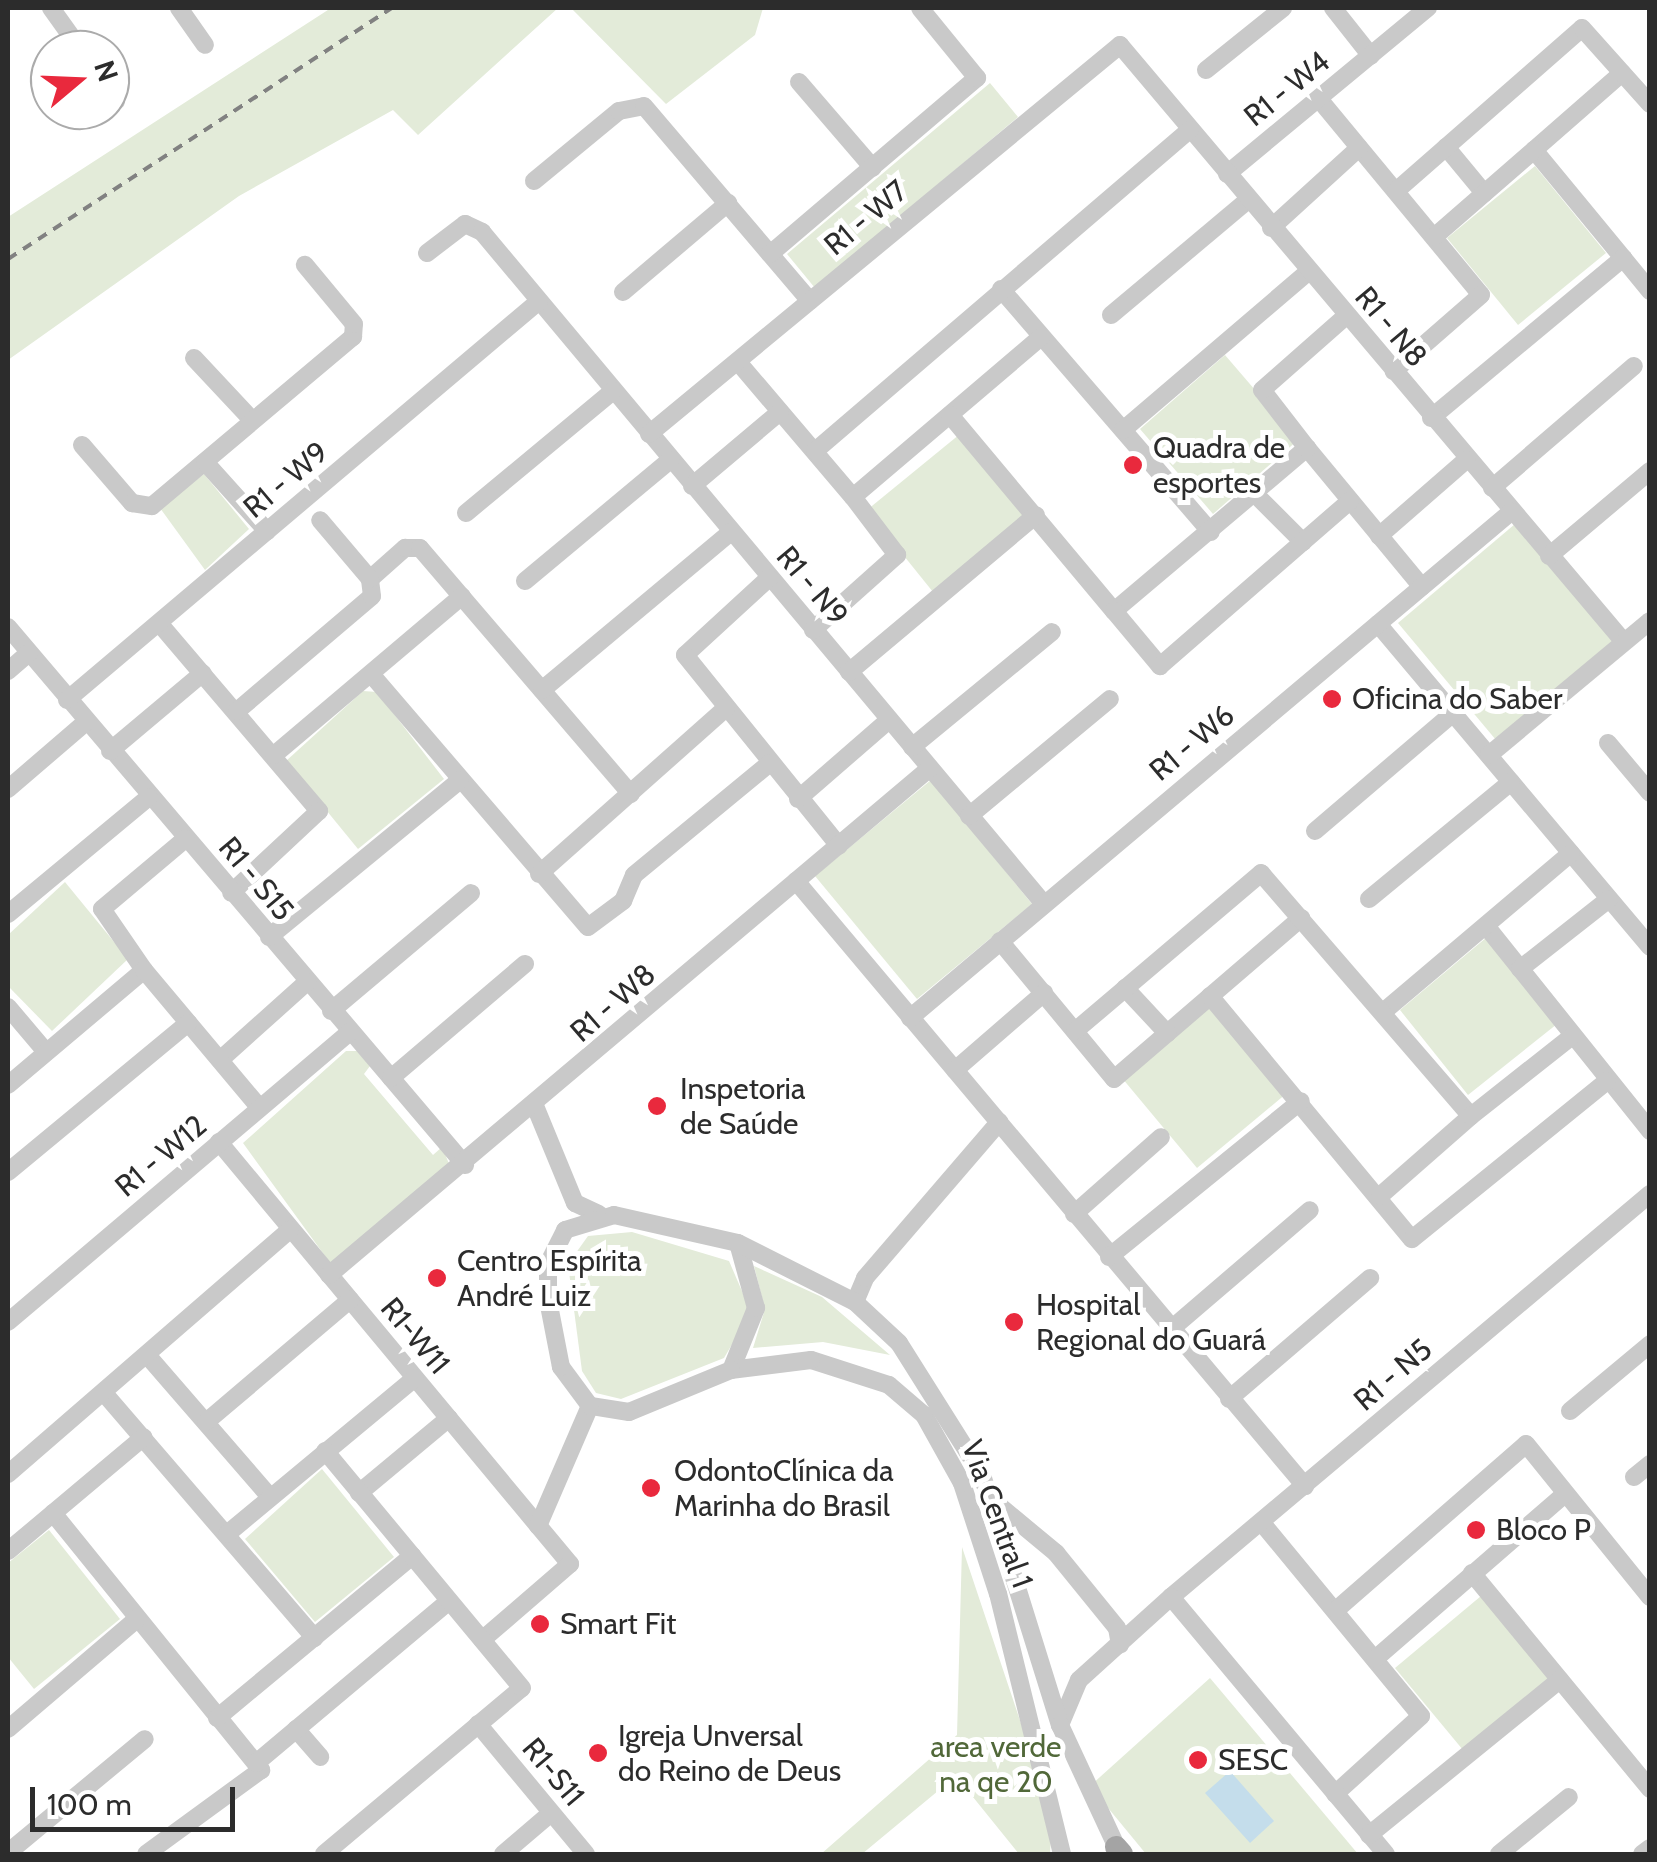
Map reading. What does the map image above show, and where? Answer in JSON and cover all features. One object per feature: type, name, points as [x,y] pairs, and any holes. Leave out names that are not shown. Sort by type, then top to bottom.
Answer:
[{"type":"street","points":[[52,8],[67,30]]},
{"type":"street","points":[[179,8],[205,44]]},
{"type":"street","points":[[770,254],[976,78],[920,8]]},
{"type":"street","points":[[1206,70],[1283,8]]},
{"type":"street","points":[[1333,8],[1371,56]]},
{"type":"street","name":"R1 - W4","points":[[1227,174],[1428,8]]},
{"type":"street","points":[[1396,191],[1582,28],[1650,104]]},
{"type":"street","name":"R1 - N8","points":[[1120,45],[1466,460],[1624,642]]},
{"type":"street","name":"R1 - W7","points":[[649,434],[1120,45]]},
{"type":"street","points":[[1434,237],[1622,73]]},
{"type":"street","points":[[799,82],[873,168]]},
{"type":"street","points":[[1319,99],[1481,298],[1394,372]]},
{"type":"street","points":[[534,182],[636,103],[728,203],[810,301]]},
{"type":"street","points":[[815,452],[1001,288],[1190,130]]},
{"type":"street","points":[[1272,228],[1359,148]]},
{"type":"street","points":[[1446,148],[1484,193]]},
{"type":"street","points":[[1534,150],[1650,291]]},
{"type":"street","points":[[1111,315],[1248,200]]},
{"type":"street","points":[[624,292],[728,203]]},
{"type":"street","name":"R1 - N9","points":[[428,253],[472,225],[1044,904]]},
{"type":"street","points":[[1431,418],[1623,258]]},
{"type":"street","points":[[82,445],[145,508],[206,462],[355,334],[305,265]]},
{"type":"street","points":[[1123,430],[1308,272]]},
{"type":"street","points":[[1001,288],[1211,532]]},
{"type":"street","name":"R1 - W9","points":[[67,700],[540,302]]},
{"type":"street","points":[[1346,316],[1262,388],[1422,587]]},
{"type":"street","points":[[854,497],[1041,337]]},
{"type":"street","points":[[194,358],[252,420]]},
{"type":"street","points":[[738,362],[854,497],[897,555],[813,630]]},
{"type":"street","points":[[1492,488],[1634,366]]},
{"type":"street","points":[[466,513],[612,391]]},
{"type":"street","points":[[692,486],[780,412]]},
{"type":"street","points":[[950,415],[1160,666],[1350,501]]},
{"type":"street","points":[[1114,611],[1308,448]]},
{"type":"street","points":[[526,581],[670,460]]},
{"type":"street","points":[[1379,536],[1466,460]]},
{"type":"street","points":[[206,462],[267,531]]},
{"type":"street","points":[[1549,556],[1650,471]]},
{"type":"street","points":[[1255,494],[1303,542]]},
{"type":"street","name":"R1 - W6","points":[[910,1018],[1512,512]]},
{"type":"street","points":[[849,672],[1036,516]]},
{"type":"street","points":[[237,711],[370,600],[370,579],[320,520]]},
{"type":"street","points":[[542,690],[731,532]]},
{"type":"street","points":[[370,579],[416,544],[631,794]]},
{"type":"street","points":[[770,578],[687,650],[726,708],[839,846]]},
{"type":"street","points":[[274,755],[462,596]]},
{"type":"street","points":[[1489,755],[1650,621]]},
{"type":"street","points":[[158,623],[274,755],[318,817],[231,893]]},
{"type":"street","points":[[1378,624],[1650,947]]},
{"type":"street","name":"R1 - S15","points":[[8,627],[149,798],[465,1165]]},
{"type":"street","points":[[912,747],[1052,632]]},
{"type":"street","points":[[8,671],[28,653]]},
{"type":"street","points":[[110,751],[203,673]]},
{"type":"street","points":[[371,674],[539,874],[592,926],[624,901],[634,876],[770,762]]},
{"type":"street","points":[[969,816],[1110,698]]},
{"type":"street","points":[[539,874],[726,708]]},
{"type":"street","points":[[1315,831],[1452,713]]},
{"type":"street","points":[[798,798],[888,720]]},
{"type":"street","points":[[8,788],[86,722]]},
{"type":"street","points":[[1608,743],[1650,793]]},
{"type":"street","name":"R1 - W8","points":[[329,1275],[465,1165],[930,768]]},
{"type":"street","points":[[268,937],[460,780]]},
{"type":"street","points":[[1369,899],[1511,782]]},
{"type":"street","points":[[8,914],[149,798]]},
{"type":"street","points":[[185,839],[102,909],[144,970],[260,1108]]},
{"type":"street","points":[[1384,1012],[1571,853]]},
{"type":"street","points":[[1075,1030],[1261,873],[1471,1116]]},
{"type":"street","points":[[796,881],[1109,1258],[1305,1486]]},
{"type":"street","points":[[332,1011],[470,893]]},
{"type":"street","points":[[1520,969],[1609,899]]},
{"type":"street","points":[[1000,941],[1114,1078],[1301,918]]},
{"type":"street","points":[[1486,926],[1607,1081],[1645,1119]]},
{"type":"street","points":[[391,1078],[525,964]]},
{"type":"street","points":[[8,1085],[144,970]]},
{"type":"street","points":[[220,1060],[307,982]]},
{"type":"street","points":[[1125,988],[1167,1033]]},
{"type":"street","points":[[955,1070],[1044,993]]},
{"type":"street","points":[[1210,996],[1380,1196],[1412,1240],[1607,1081]]},
{"type":"street","points":[[8,1008],[46,1052]]},
{"type":"street","points":[[8,1172],[188,1023]]},
{"type":"street","name":"R1 - W12","points":[[8,1322],[350,1032]]},
{"type":"street","points":[[1380,1196],[1471,1116],[1572,1037]]},
{"type":"street","points":[[1109,1258],[1301,1101]]},
{"type":"street","points":[[530,1110],[575,1203],[599,1214]]},
{"type":"street","points":[[530,1110],[564,1204],[565,1230],[548,1264],[548,1300],[562,1367],[590,1406],[538,1526]]},
{"type":"street","points":[[855,1302],[865,1278],[999,1122]]},
{"type":"street","points":[[1074,1214],[1161,1137]]},
{"type":"street","name":"R1-W11","points":[[219,1142],[570,1564],[482,1640]]},
{"type":"street","name":"R1 - N5","points":[[1119,1636],[1138,1630],[1171,1597],[1647,1202]]},
{"type":"street","points":[[1170,1330],[1310,1210]]},
{"type":"street","points":[[565,1230],[599,1214]]},
{"type":"street","name":"Via Central 1","points":[[599,1214],[738,1243],[834,1289],[855,1302],[936,1392],[991,1498],[1060,1725],[1119,1852]]},
{"type":"street","points":[[8,1474],[290,1230]]},
{"type":"street","points":[[731,1370],[756,1308],[738,1243]]},
{"type":"street","points":[[834,1289],[865,1278]]},
{"type":"street","points":[[1229,1399],[1370,1278]]},
{"type":"street","points":[[206,1422],[350,1300]]},
{"type":"street","points":[[1570,1411],[1650,1344]]},
{"type":"street","points":[[147,1355],[270,1497]]},
{"type":"street","name":"Via Central 1","points":[[590,1406],[629,1412],[731,1370],[839,1364],[888,1385],[940,1436],[998,1594],[1062,1854]]},
{"type":"street","points":[[227,1534],[415,1378]]},
{"type":"street","points":[[104,1393],[314,1638]]},
{"type":"street","points":[[359,1493],[449,1418]]},
{"type":"street","points":[[8,1550],[144,1437]]},
{"type":"street","points":[[1336,1610],[1526,1444],[1648,1592]]},
{"type":"street","points":[[324,1854],[522,1688],[325,1451]]},
{"type":"street","points":[[1634,1477],[1650,1464]]},
{"type":"street","points":[[1375,1658],[1565,1494]]},
{"type":"street","points":[[991,1498],[1056,1553],[1119,1636],[1074,1687],[1060,1725]]},
{"type":"street","points":[[53,1513],[261,1770],[146,1854]]},
{"type":"street","points":[[1262,1524],[1375,1658],[1420,1723],[1335,1794]]},
{"type":"street","points":[[217,1718],[412,1556]]},
{"type":"street","points":[[1472,1573],[1560,1680],[1642,1765],[1650,1789]]},
{"type":"street","points":[[1171,1597],[1386,1854]]},
{"type":"street","points":[[256,1763],[449,1601]]},
{"type":"street","points":[[8,1729],[137,1618]]},
{"type":"street","points":[[1369,1836],[1560,1680]]},
{"type":"street","name":"R1-S11","points":[[478,1724],[586,1854]]},
{"type":"street","points":[[296,1729],[320,1758]]},
{"type":"street","points":[[10,1851],[145,1739]]},
{"type":"street","points":[[1499,1854],[1570,1797]]},
{"type":"street","points":[[503,1854],[551,1813]]},
{"type":"street","points":[[1642,1854],[1650,1848]]},
{"type":"green space","points":[[331,8],[558,8],[418,135],[393,110],[239,196],[8,360],[8,217]]},
{"type":"green space","points":[[571,8],[763,8],[755,35],[666,104]]},
{"type":"green space","points":[[990,83],[1018,117],[815,288],[787,254]]},
{"type":"green space","points":[[1535,166],[1606,253],[1518,325],[1447,238]]},
{"type":"green space","points":[[1225,355],[1298,440],[1213,514],[1140,429]]},
{"type":"green space","points":[[960,434],[1027,515],[933,592],[867,510]]},
{"type":"green space","points":[[204,474],[249,529],[205,570],[160,508]]},
{"type":"green space","points":[[1515,524],[1613,641],[1496,740],[1398,623]]},
{"type":"green space","points":[[363,691],[377,692],[444,779],[358,849],[286,761]]},
{"type":"green space","points":[[931,780],[1032,904],[917,999],[815,876]]},
{"type":"green space","points":[[65,882],[128,959],[52,1031],[8,986],[8,935]]},
{"type":"green space","points":[[1487,937],[1557,1024],[1468,1095],[1400,1010]]},
{"type":"green space","points":[[1212,1003],[1287,1093],[1197,1168],[1122,1078]]},
{"type":"green space","points":[[346,1051],[357,1051],[370,1066],[364,1074],[433,1155],[442,1147],[450,1166],[333,1267],[243,1143]]},
{"type":"green space","points":[[632,1232],[729,1261],[751,1312],[724,1358],[621,1399],[596,1393],[582,1371],[568,1264],[588,1236]]},
{"type":"green space","points":[[754,1266],[822,1297],[890,1355],[823,1342],[753,1348],[765,1309]]},
{"type":"green space","points":[[322,1469],[394,1557],[315,1622],[245,1539]]},
{"type":"green space","points":[[49,1530],[120,1619],[34,1689],[8,1657],[8,1563]]},
{"type":"green space","name":"area verde na qe 20","points":[[962,1547],[1052,1816],[1050,1854],[1019,1854],[956,1776],[862,1854],[821,1854],[957,1735]]},
{"type":"green space","points":[[1481,1596],[1549,1678],[1463,1750],[1395,1668]]},
{"type":"green space","name":"SESC","points":[[1210,1678],[1358,1854],[1146,1854],[1090,1786]]},
{"type":"water","points":[[1230,1771],[1274,1821],[1250,1843],[1205,1793]]},
{"type":"railway","points":[[8,259],[391,8]]},
{"type":"place","name":"Quadra de esportes","points":[[1133,465]]},
{"type":"place","name":"Oficina do Saber","points":[[1332,699]]},
{"type":"place","name":"Inspetoria de Saúde","points":[[657,1106]]},
{"type":"place","name":"Centro Espírita André Luiz","points":[[437,1278]]},
{"type":"place","name":"Hospital Regional do Guará","points":[[1014,1322]]},
{"type":"place","name":"OdontoClínica da Marinha do Brasil","points":[[651,1488]]},
{"type":"place","name":"Bloco P","points":[[1476,1530]]},
{"type":"place","name":"Smart Fit","points":[[540,1624]]},
{"type":"place","name":"Igreja Unversal do Reino de Deus","points":[[598,1753]]},
{"type":"place","name":"SESC","points":[[1198,1760]]}]
